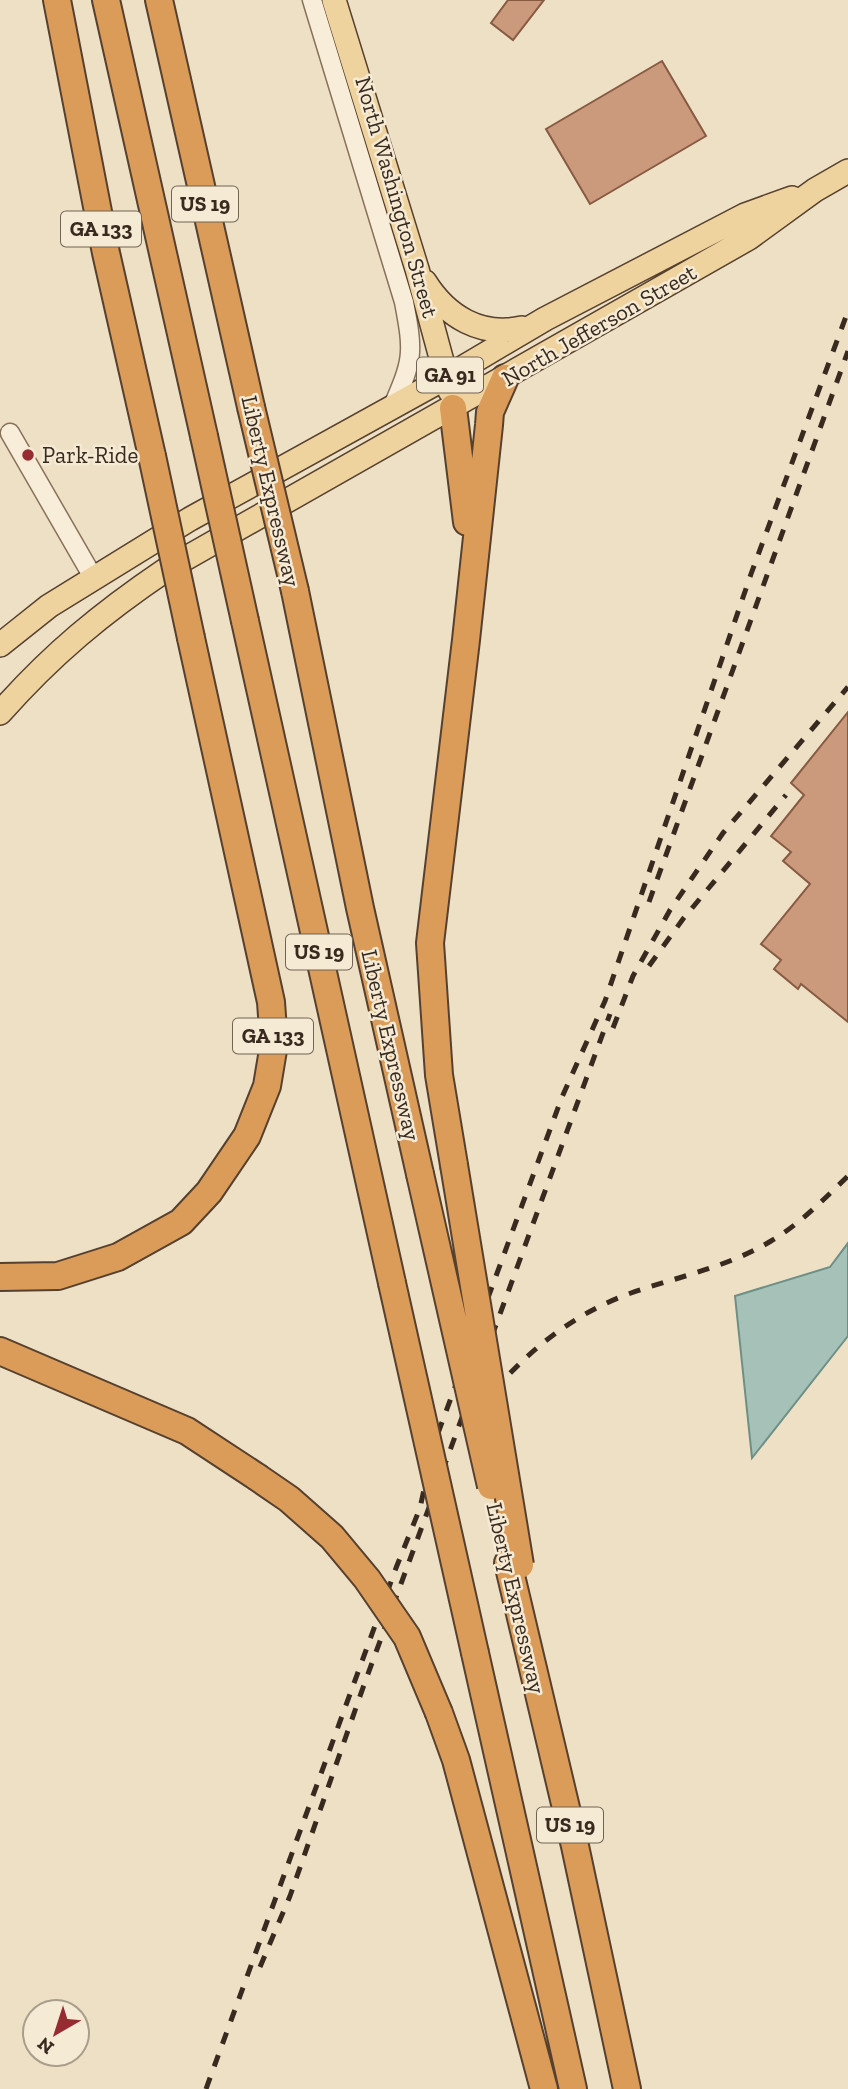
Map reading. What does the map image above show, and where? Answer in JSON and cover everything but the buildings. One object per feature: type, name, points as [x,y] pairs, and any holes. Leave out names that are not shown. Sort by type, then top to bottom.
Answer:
[{"type":"highway","name":"GA 133","points":[[0,1277],[58,1276],[118,1257],[181,1222],[209,1192],[247,1136],[267,1086],[274,1044],[271,1002],[106,253],[57,0]]},
{"type":"highway","name":"US 19","points":[[106,0],[573,2089]]},
{"type":"highway","name":"Liberty Expressway","points":[[159,0],[295,592],[360,908],[420,1174],[514,1564],[518,1609],[575,1846],[627,2089]]},
{"type":"highway","points":[[505,378],[491,412],[430,943],[439,1075],[514,1564]]},
{"type":"highway","points":[[453,408],[472,565]]},
{"type":"highway","points":[[0,1351],[187,1431],[289,1499],[332,1537],[367,1579],[407,1637],[456,1760],[544,2089]]},
{"type":"main road","points":[[334,0],[417,269],[453,408]]},
{"type":"main road","name":"North Jefferson Street","points":[[0,713],[47,663],[111,607],[167,569],[749,238],[815,190],[848,171]]},
{"type":"main road","name":"North Jefferson Street","points":[[0,645],[49,606],[93,577],[190,519],[392,408],[545,319],[744,215],[815,190]]},
{"type":"main road","points":[[417,269],[444,307],[474,326],[508,331],[521,329],[545,319]]},
{"type":"street","name":"North Washington Street","points":[[312,0],[407,313],[412,350],[409,369],[392,408]]},
{"type":"street","points":[[10,433],[93,577]]},
{"type":"water","points":[[848,1243],[848,1336],[752,1458],[735,1296],[830,1267]]},
{"type":"railway","points":[[206,2089],[420,1508],[434,1444],[562,1097],[605,1001],[751,574],[848,311]]},
{"type":"railway","points":[[649,902],[848,351]]},
{"type":"railway","points":[[613,1028],[633,976],[670,910],[723,833],[848,687]]},
{"type":"railway","points":[[649,966],[683,919],[786,795]]},
{"type":"railway","points":[[260,1967],[290,1896],[365,1682],[610,1014]]},
{"type":"railway","points":[[465,1429],[517,1366],[581,1316],[631,1293],[720,1265],[755,1250],[792,1227],[848,1176]]},
{"type":"place","name":"Park-Ride","points":[[28,455]]}]
